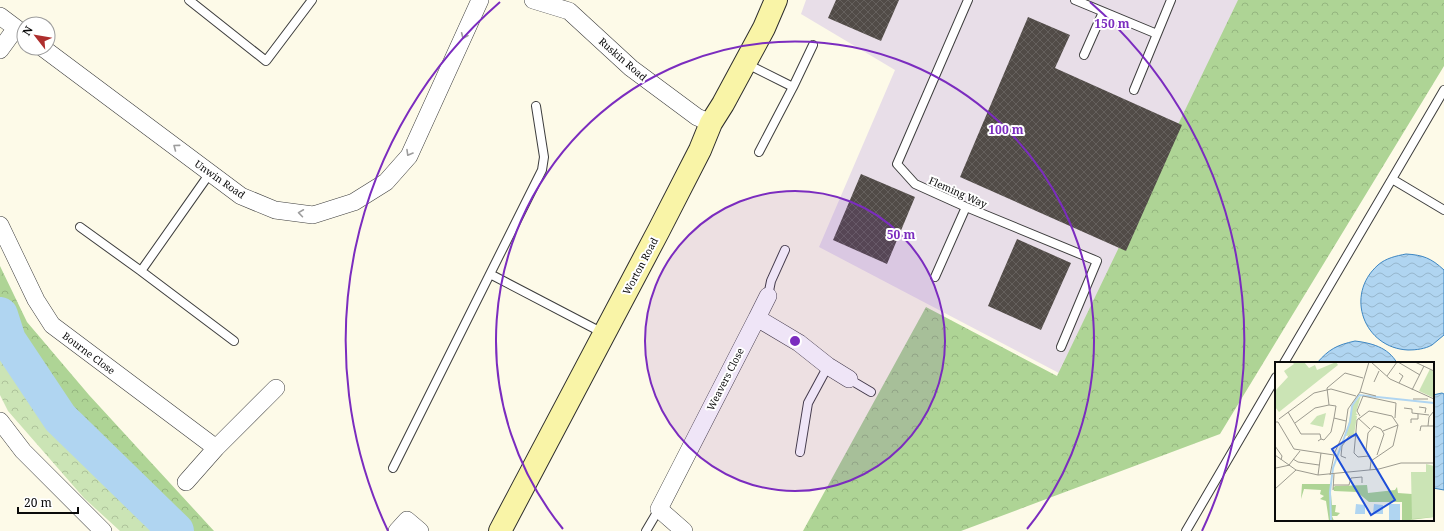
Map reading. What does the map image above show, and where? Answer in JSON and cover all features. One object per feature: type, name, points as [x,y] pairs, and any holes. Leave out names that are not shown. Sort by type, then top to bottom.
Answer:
[{"type":"street","name":"Unwin Road","points":[[54,56],[241,196],[275,210],[313,215],[354,202],[386,182],[409,156],[480,0]]},
{"type":"street","name":"Ruskin Road","points":[[533,0],[566,6],[631,68],[696,117],[711,123]]},
{"type":"street","name":"Worton Road","points":[[500,531],[683,183],[700,150],[711,123],[723,104],[764,28],[776,0]]},
{"type":"street","points":[[0,16],[16,28]]},
{"type":"street","points":[[0,50],[16,35]]},
{"type":"street","name":"Bourne Close","points":[[0,225],[36,300],[52,325],[216,448]]},
{"type":"street","name":"Weavers Close","points":[[659,509],[768,296]]},
{"type":"street","points":[[757,318],[799,343],[828,366],[849,379]]},
{"type":"street","points":[[186,482],[216,448],[276,388]]},
{"type":"street","points":[[0,421],[23,451],[103,531]]},
{"type":"street","points":[[659,509],[684,531]]},
{"type":"street","points":[[397,531],[407,520],[420,531]]},
{"type":"lane","points":[[189,0],[266,61],[312,0]]},
{"type":"lane","name":"Fleming Way","points":[[968,0],[897,164],[915,184],[1097,262],[1061,347]]},
{"type":"lane","points":[[1075,0],[1157,34]]},
{"type":"lane","points":[[1134,90],[1171,0]]},
{"type":"lane","points":[[1084,55],[1103,12]]},
{"type":"lane","points":[[759,152],[813,45]]},
{"type":"lane","points":[[745,63],[792,88]]},
{"type":"lane","points":[[1285,362],[1444,90]]},
{"type":"lane","points":[[393,468],[542,170],[544,157],[536,106]]},
{"type":"lane","points":[[141,271],[210,173]]},
{"type":"lane","points":[[1392,179],[1444,210]]},
{"type":"lane","points":[[935,277],[966,207]]},
{"type":"lane","points":[[80,227],[234,341]]},
{"type":"lane","points":[[768,296],[771,281],[785,250]]},
{"type":"lane","points":[[490,274],[604,333]]},
{"type":"lane","points":[[800,452],[808,403],[828,366]]},
{"type":"lane","points":[[849,379],[871,392]]},
{"type":"lane","points":[[1186,531],[1275,379]]},
{"type":"lane","points":[[646,531],[659,509]]},
{"type":"shaded area","points":[[806,0],[1254,0],[1076,382],[819,247],[895,70],[801,14]]},
{"type":"green space","points":[[1238,0],[1444,0],[1444,66],[1220,434],[961,531],[803,531],[926,307],[1057,376]]},
{"type":"green space","points":[[0,266],[27,322],[89,395],[214,531],[187,531],[66,405],[21,346],[0,297]]},
{"type":"green space","points":[[0,340],[47,419],[165,531],[120,531],[84,498],[8,411],[0,395]]},
{"type":"water","points":[[1406,254],[1426,258],[1444,270],[1444,335],[1432,345],[1408,350],[1393,347],[1380,340],[1370,330],[1364,318],[1361,305],[1362,291],[1368,277],[1378,265],[1388,259]]},
{"type":"water","points":[[1355,341],[1379,347],[1389,353],[1396,362],[1318,362],[1325,354],[1343,344]]},
{"type":"water","points":[[1444,394],[1444,490],[1434,488],[1434,395]]},
{"type":"building","points":[[836,0],[899,0],[881,41],[828,18]]},
{"type":"building","points":[[1028,17],[1070,35],[1055,68],[1182,125],[1126,251],[960,177]]},
{"type":"building","points":[[861,174],[915,197],[887,264],[833,240]]},
{"type":"building","points":[[1017,239],[1071,263],[1041,330],[988,306]]},
{"type":"waterway","points":[[0,315],[8,340],[60,418],[176,531]]}]
